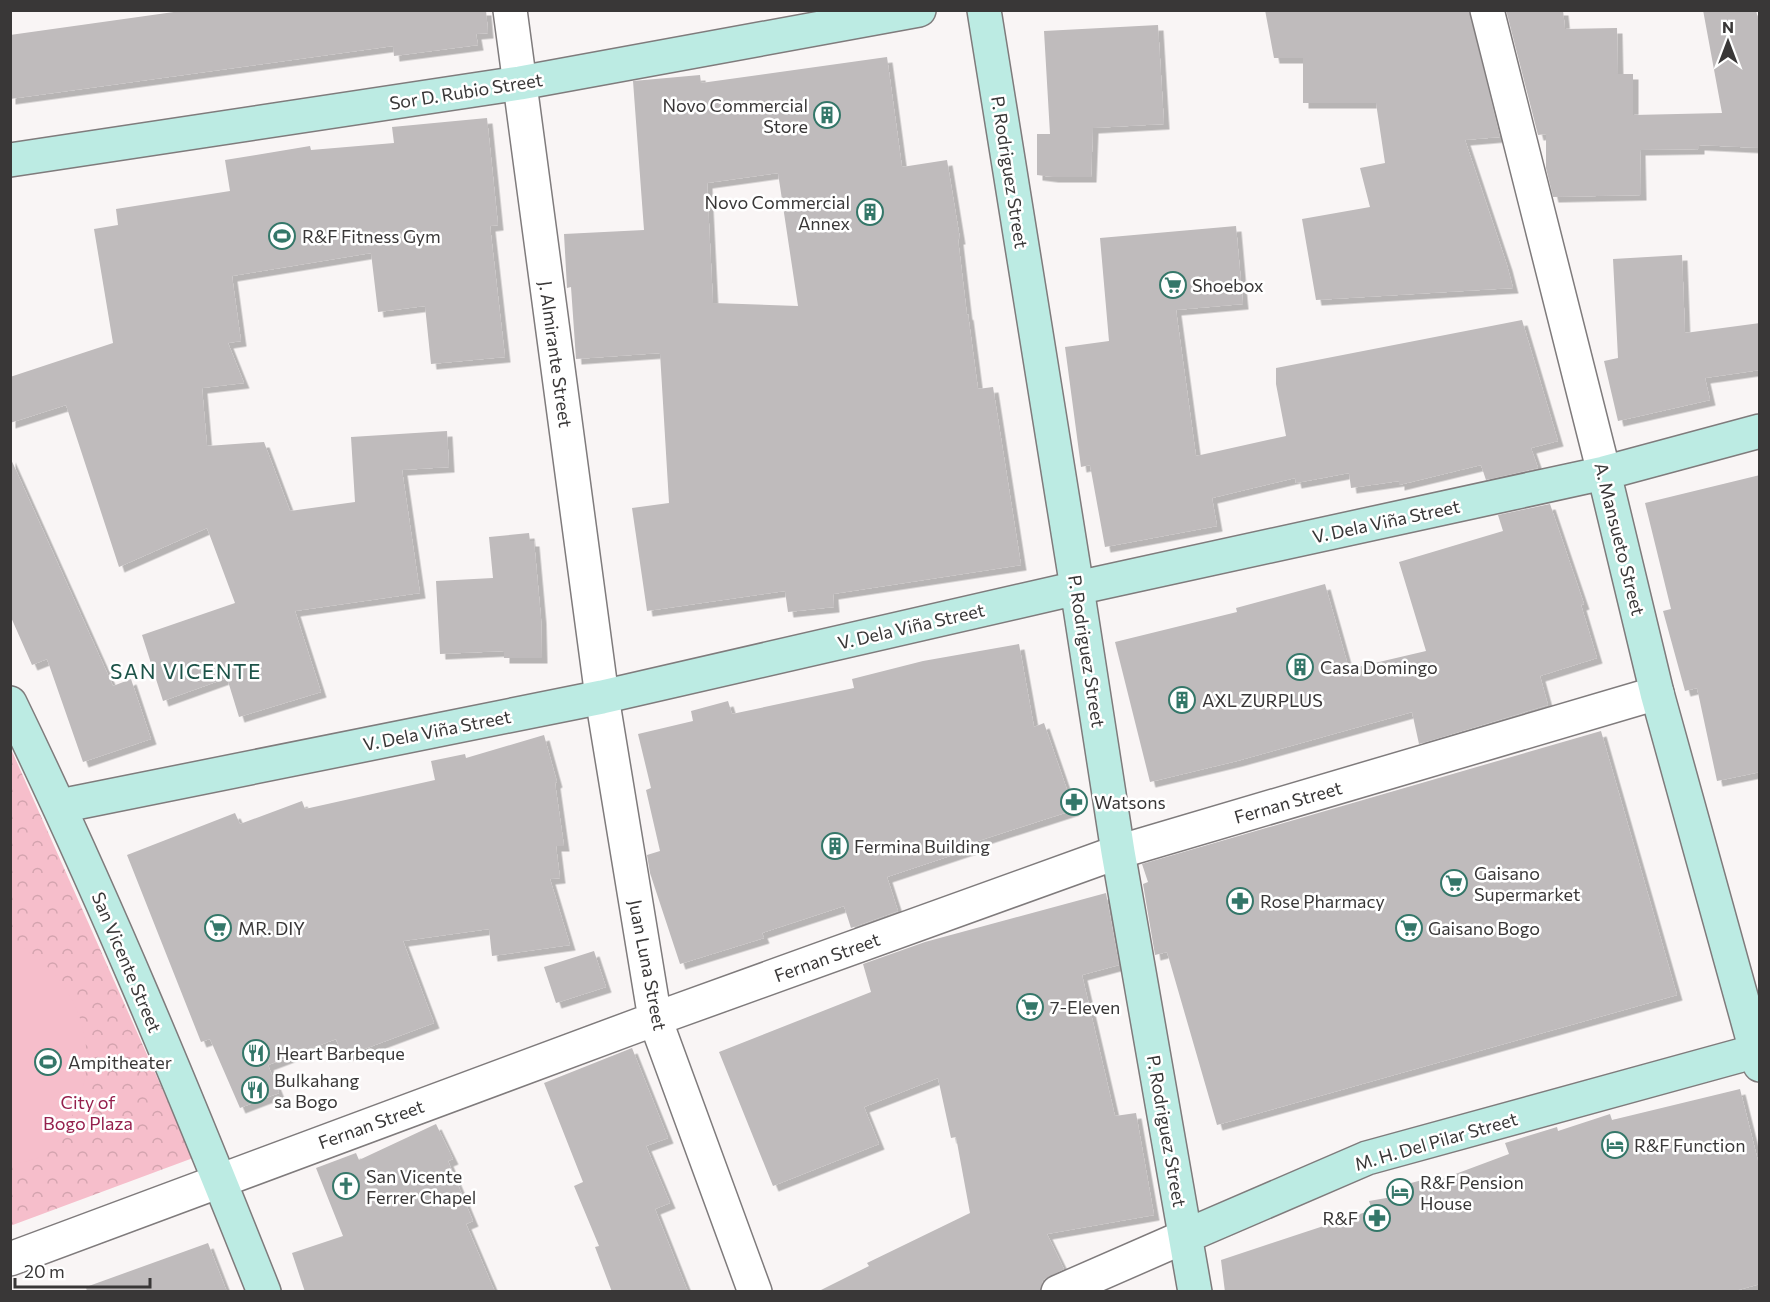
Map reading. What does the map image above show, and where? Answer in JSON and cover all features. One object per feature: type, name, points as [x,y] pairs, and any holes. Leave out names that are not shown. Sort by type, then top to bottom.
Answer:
[{"type":"street","name":"J. Almirante Street","points":[[510,10],[602,697]]},
{"type":"street","name":"Sor D. Rubio Street","points":[[10,160],[520,83],[919,10]]},
{"type":"street","name":"P. Rodriguez Street","points":[[984,10],[1118,852],[1195,1292]]},
{"type":"street","name":"A. Mansueto Street","points":[[1487,10],[1657,693],[1758,1056]]},
{"type":"street","name":"V. Dela Viña Street","points":[[60,806],[602,697],[1077,588],[1604,473],[1760,431]]},
{"type":"street","name":"Fernan Street","points":[[10,1259],[655,1018],[1118,852],[1657,693]]},
{"type":"street","name":"Juan Luna Street","points":[[602,697],[655,1018],[754,1292]]},
{"type":"street","name":"San Vicente Street","points":[[10,703],[60,806],[219,1180],[264,1292]]},
{"type":"street","name":"M. H. Del Pilar Street","points":[[1058,1292],[1367,1158],[1758,1056]]},
{"type":"green space","name":"City of Bogo Plaza","points":[[11,749],[193,1158],[10,1226]]},
{"type":"green space","name":"Ampitheater","points":[[10,940],[33,954],[52,972],[68,993],[79,1015],[85,1040],[86,1065],[82,1091],[70,1121],[58,1141],[46,1154],[11,1165]]},
{"type":"building","points":[[188,10],[486,10],[488,33],[476,34],[478,45],[394,56],[393,46],[10,99],[10,35]]},
{"type":"building","points":[[1265,10],[1469,10],[1500,137],[1465,140],[1513,288],[1316,300],[1302,219],[1370,207],[1360,168],[1385,163],[1376,103],[1303,103],[1303,58],[1274,58]]},
{"type":"building","points":[[1506,10],[1563,10],[1565,29],[1617,28],[1618,74],[1633,74],[1633,115],[1722,113],[1703,10],[1756,10],[1760,28],[1760,148],[1699,145],[1699,149],[1640,150],[1641,195],[1553,197],[1546,168],[1546,134],[1538,135]]},
{"type":"building","points":[[1158,25],[1164,124],[1093,128],[1091,177],[1037,175],[1037,134],[1050,134],[1044,31]]},
{"type":"building","points":[[887,57],[902,167],[947,160],[960,239],[958,239],[967,315],[978,389],[993,387],[1021,565],[833,594],[834,607],[788,612],[785,591],[647,611],[632,508],[669,503],[660,353],[576,359],[571,287],[567,288],[564,234],[644,230],[633,81],[700,75],[701,83]],"holes":[[[778,173],[798,306],[713,303],[707,183]]]},
{"type":"building","points":[[487,118],[498,225],[490,226],[505,357],[431,364],[425,306],[378,312],[371,253],[232,276],[241,341],[228,343],[244,383],[202,388],[207,446],[264,442],[290,511],[355,502],[351,437],[447,431],[449,467],[402,470],[420,593],[295,611],[321,692],[239,717],[227,678],[163,701],[142,635],[235,603],[207,528],[119,567],[66,405],[10,423],[10,377],[113,343],[94,229],[118,225],[116,209],[230,191],[225,160],[310,146],[311,150],[394,143],[392,127]]},
{"type":"building","points":[[1236,226],[1243,304],[1176,310],[1196,456],[1286,436],[1276,384],[1276,368],[1522,320],[1558,441],[1531,448],[1538,468],[1486,480],[1481,465],[1399,485],[1399,481],[1351,488],[1349,473],[1296,483],[1295,478],[1212,498],[1217,526],[1105,547],[1090,465],[1081,467],[1065,347],[1109,341],[1100,238]]},
{"type":"building","points":[[1682,255],[1685,333],[1760,323],[1760,370],[1705,378],[1710,400],[1618,421],[1604,361],[1618,358],[1613,259]]},
{"type":"building","points":[[10,457],[113,686],[131,679],[151,739],[83,762],[47,659],[32,665],[10,615]]},
{"type":"building","points":[[1760,475],[1760,772],[1717,781],[1697,688],[1685,691],[1663,611],[1671,609],[1645,503]]},
{"type":"building","points":[[1550,504],[1584,604],[1581,605],[1597,658],[1540,676],[1548,705],[1419,744],[1412,712],[1237,761],[1150,782],[1115,642],[1237,612],[1236,608],[1325,584],[1349,669],[1426,651],[1399,562],[1503,531],[1498,515]]},
{"type":"building","points":[[529,533],[530,541],[534,541],[542,658],[504,658],[504,651],[440,654],[436,581],[493,578],[489,537]]},
{"type":"building","points":[[1019,644],[1034,727],[1044,723],[1074,810],[972,843],[974,848],[887,877],[898,911],[851,928],[844,906],[762,933],[764,938],[680,964],[650,873],[647,855],[660,851],[646,790],[651,788],[638,734],[693,721],[691,711],[728,701],[732,714],[854,688],[852,679],[923,661]]},
{"type":"building","name":"Gaisano Bogo","points":[[1601,731],[1677,995],[1217,1125],[1167,952],[1155,955],[1143,884],[1148,882],[1142,864]]},
{"type":"building","points":[[544,735],[557,782],[555,783],[564,846],[556,846],[560,878],[550,879],[570,945],[492,956],[489,929],[403,941],[434,1023],[343,1057],[336,1039],[268,1065],[279,1093],[240,1108],[210,1039],[201,1042],[127,855],[235,813],[240,824],[302,801],[305,809],[435,780],[431,761],[465,754],[466,758]]},
{"type":"building","points":[[1106,893],[1119,965],[1082,975],[1115,1116],[1136,1113],[1154,1215],[1047,1234],[1064,1269],[1043,1280],[1040,1292],[817,1292],[869,1266],[867,1263],[970,1213],[956,1137],[951,1138],[938,1078],[864,1107],[879,1144],[773,1186],[719,1052],[871,992],[863,964],[925,942]]},
{"type":"building","points":[[594,951],[606,987],[556,1003],[544,967]]},
{"type":"building","points":[[632,1048],[668,1138],[646,1146],[670,1203],[655,1209],[688,1292],[612,1292],[595,1247],[599,1246],[574,1186],[583,1182],[544,1083]]},
{"type":"building","points":[[1740,1089],[1760,1169],[1760,1284],[1731,1292],[1225,1292],[1221,1260],[1372,1210],[1369,1201],[1392,1197],[1389,1189],[1433,1177],[1434,1182],[1509,1154],[1505,1143],[1557,1127],[1558,1131],[1610,1114],[1612,1120]]},
{"type":"building","points":[[436,1124],[453,1159],[448,1161],[473,1221],[466,1224],[495,1292],[305,1292],[292,1253],[343,1236],[316,1168],[356,1153],[359,1160]]},
{"type":"building","points":[[208,1243],[227,1292],[87,1292],[86,1287]]},
{"type":"place","name":"Novo Commercial Store","points":[[827,115]]},
{"type":"place","name":"Novo Commercial Annex","points":[[870,212]]},
{"type":"place","name":"R&F Fitness Gym","points":[[282,236]]},
{"type":"place","name":"Shoebox","points":[[1173,285]]},
{"type":"place","name":"Casa Domingo","points":[[1300,667]]},
{"type":"place","name":"AXL ZURPLUS","points":[[1182,700]]},
{"type":"place","name":"Watsons","points":[[1074,802]]},
{"type":"place","name":"Fermina Building","points":[[835,846]]},
{"type":"place","name":"Gaisano Supermarket","points":[[1454,883]]},
{"type":"place","name":"Rose Pharmacy","points":[[1240,901]]},
{"type":"place","name":"MR. DIY","points":[[218,928]]},
{"type":"place","name":"Gaisano Bogo","points":[[1409,928]]},
{"type":"place","name":"7-Eleven","points":[[1030,1007]]},
{"type":"place","name":"Heart Barbeque","points":[[256,1053]]},
{"type":"place","name":"Ampitheater","points":[[48,1062]]},
{"type":"place","name":"Bulkahang sa Bogo","points":[[255,1090]]},
{"type":"place","name":"R&F Function","points":[[1615,1145]]},
{"type":"place","name":"San Vicente Ferrer Chapel","points":[[346,1186]]},
{"type":"place","name":"R&F Pension House","points":[[1400,1192]]},
{"type":"place","name":"R&F","points":[[1377,1218]]},
{"type":"district","name":"SAN VICENTE","points":[[186,670]]}]
